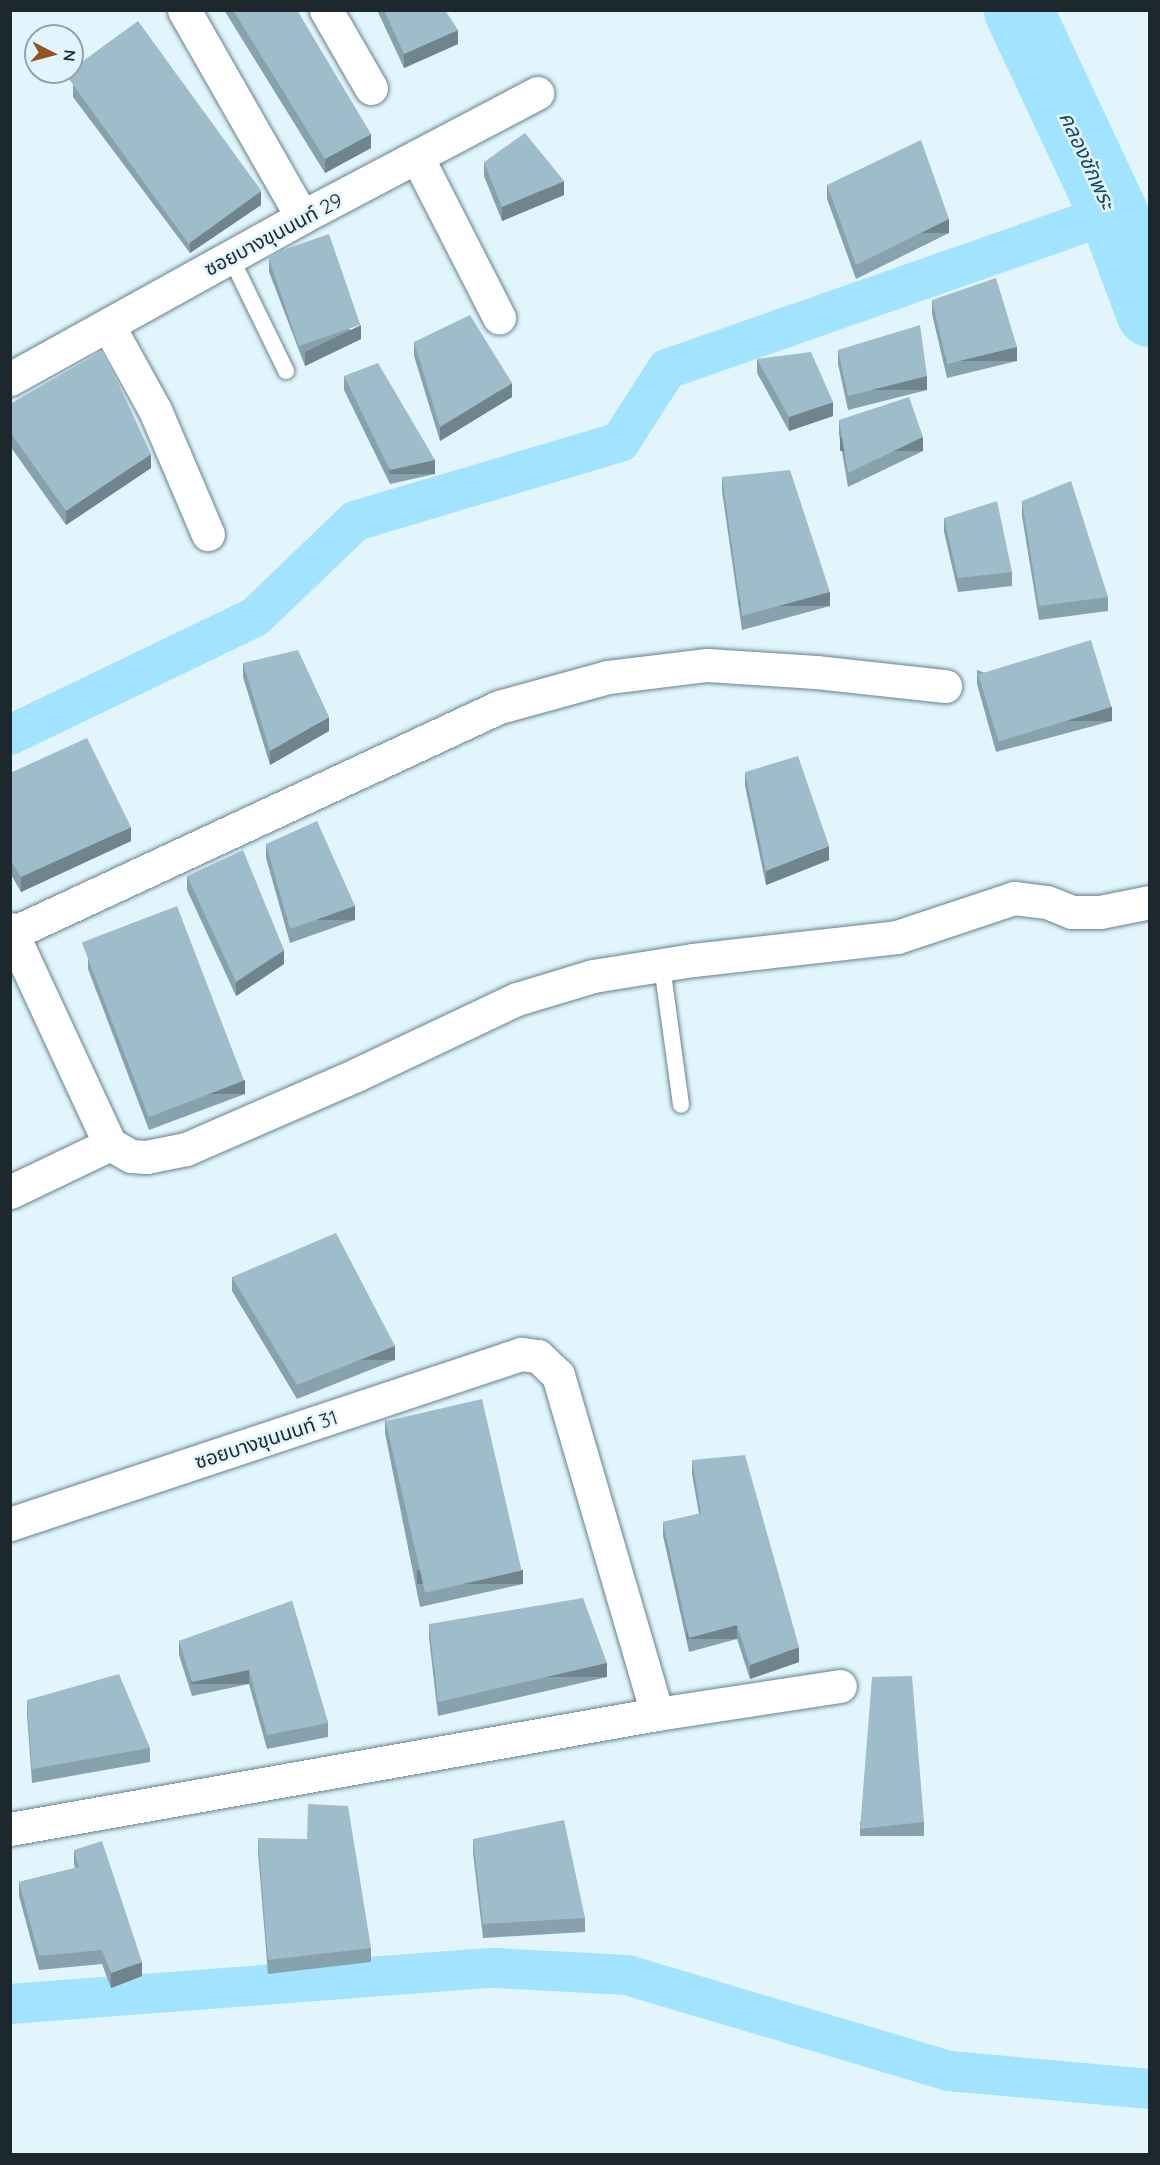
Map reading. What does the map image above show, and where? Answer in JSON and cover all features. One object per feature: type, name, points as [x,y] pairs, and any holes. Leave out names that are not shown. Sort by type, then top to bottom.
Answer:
[{"type":"street","points":[[184,10],[302,217]]},
{"type":"street","points":[[326,10],[370,88]]},
{"type":"street","name":"ซอยบางขุนนนท์ 29","points":[[10,379],[302,217],[418,159],[537,93]]},
{"type":"street","points":[[418,159],[499,317]]},
{"type":"street","points":[[108,325],[155,410],[208,534]]},
{"type":"street","points":[[945,686],[816,672],[707,665],[608,677],[499,707],[12,931],[110,1144],[131,1156],[146,1157],[186,1149],[356,1075],[517,999],[593,976],[897,937],[1014,898],[1047,902],[1072,912],[1100,912],[1149,902]]},
{"type":"street","points":[[10,1192],[110,1144]]},
{"type":"street","name":"ซอยบางขุนนนท์ 31","points":[[10,1524],[521,1354],[538,1356],[550,1363],[558,1376],[657,1714]]},
{"type":"street","points":[[10,1829],[657,1714],[840,1686]]},
{"type":"lane","points":[[231,256],[286,371]]},
{"type":"lane","points":[[662,966],[681,1105]]},
{"type":"building","points":[[233,10],[297,10],[371,134],[325,159]]},
{"type":"building","points":[[384,10],[445,10],[458,30],[404,54]]},
{"type":"building","points":[[138,21],[261,191],[189,244],[73,84],[84,84],[84,60]]},
{"type":"building","points":[[525,133],[564,181],[502,207],[484,162]]},
{"type":"building","points":[[921,140],[949,219],[856,265],[827,185]]},
{"type":"building","points":[[329,234],[360,325],[299,346],[268,255]]},
{"type":"building","points":[[996,278],[1017,347],[947,364],[932,300]]},
{"type":"building","points":[[470,315],[512,383],[440,427],[414,342]]},
{"type":"building","points":[[920,325],[927,376],[848,396],[838,350]]},
{"type":"building","points":[[103,350],[151,454],[66,511],[10,432],[10,404]]},
{"type":"building","points":[[811,352],[833,402],[789,417],[757,359]]},
{"type":"building","points":[[378,363],[435,460],[390,470],[344,376]]},
{"type":"building","points":[[909,397],[923,437],[848,473],[839,420]]},
{"type":"building","points":[[790,470],[830,592],[742,616],[722,477]]},
{"type":"building","points":[[1071,481],[1108,597],[1039,606],[1022,501]]},
{"type":"building","points":[[997,501],[1012,572],[958,578],[944,518]]},
{"type":"building","points":[[1091,640],[1111,707],[999,741],[978,674]]},
{"type":"building","points":[[298,650],[329,717],[270,751],[243,663]]},
{"type":"building","points":[[87,738],[131,827],[21,877],[10,859],[10,773]]},
{"type":"building","points":[[798,756],[829,846],[766,871],[745,772]]},
{"type":"building","points":[[317,821],[355,906],[290,929],[266,844]]},
{"type":"building","points":[[243,850],[284,950],[236,982],[187,876]]},
{"type":"building","points":[[177,906],[244,1081],[149,1117],[82,943]]},
{"type":"building","points":[[336,1233],[395,1346],[297,1385],[232,1277]]},
{"type":"building","points":[[482,1399],[522,1570],[425,1593],[386,1421]]},
{"type":"building","points":[[745,1455],[799,1647],[750,1665],[737,1625],[689,1638],[663,1522],[701,1513],[692,1460]]},
{"type":"building","points":[[583,1598],[607,1663],[438,1702],[429,1624]]},
{"type":"building","points":[[292,1601],[328,1723],[267,1735],[249,1670],[192,1682],[179,1641]]},
{"type":"building","points":[[119,1674],[150,1748],[32,1769],[27,1700]]},
{"type":"building","points":[[912,1676],[924,1822],[860,1829],[872,1677]]},
{"type":"building","points":[[308,1804],[348,1806],[371,1948],[268,1960],[258,1838],[307,1839]]},
{"type":"building","points":[[564,1820],[585,1918],[483,1924],[473,1839]]},
{"type":"building","points":[[102,1841],[142,1962],[111,1973],[102,1950],[39,1956],[19,1882],[79,1867],[74,1850]]},
{"type":"waterway","name":"คลองชักพระ","points":[[1018,10],[1113,213],[1150,312]]},
{"type":"waterway","points":[[10,735],[255,617],[355,521],[620,442],[667,369],[1113,213]]},
{"type":"waterway","points":[[10,2004],[494,1968],[627,1975],[949,2071],[1150,2089]]}]
